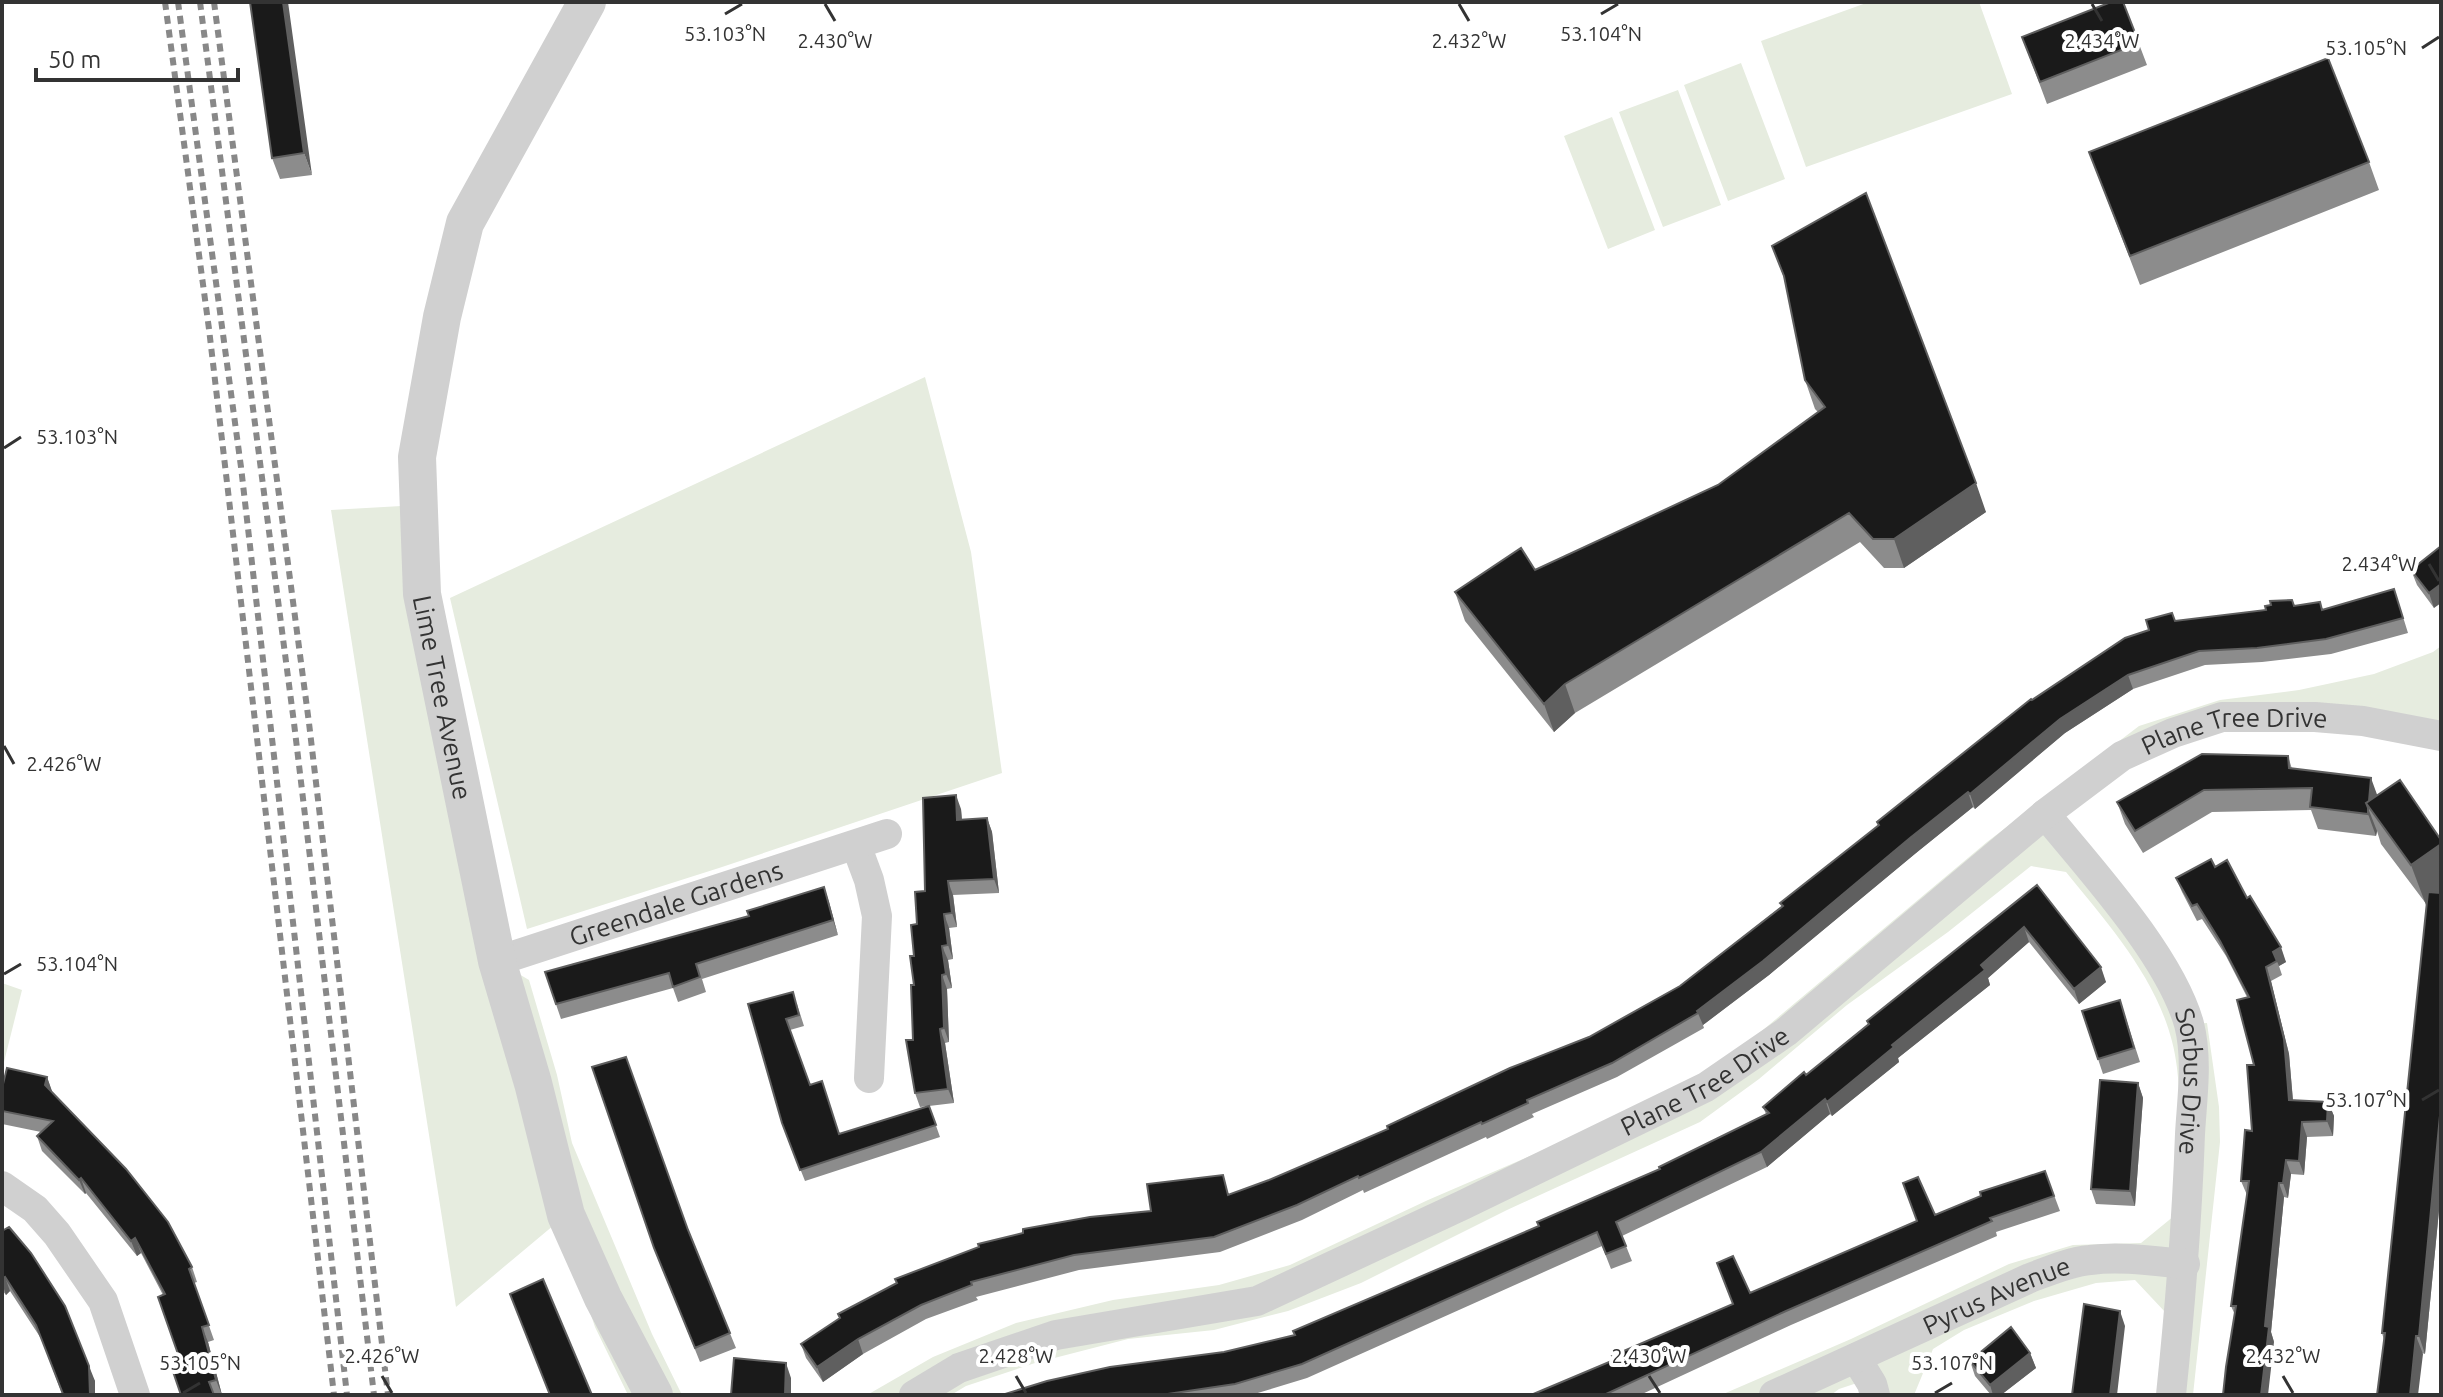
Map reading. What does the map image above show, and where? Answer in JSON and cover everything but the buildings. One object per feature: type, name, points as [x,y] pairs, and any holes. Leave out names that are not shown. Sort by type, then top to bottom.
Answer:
[{"type":"street","name":"Lime Tree Avenue","points":[[587,2],[465,223],[442,317],[417,457],[422,594],[497,961],[533,1083],[566,1215],[603,1298],[654,1395]]},
{"type":"street","name":"Plane Tree Drive","points":[[914,1395],[959,1368],[1056,1335],[1257,1301],[1706,1087],[1786,1032],[2045,814],[2122,756],[2173,733],[2222,717],[2315,717],[2363,721],[2441,736]]},
{"type":"street","name":"Sorbus Drive","points":[[2045,814],[2111,895],[2166,972],[2189,1024],[2193,1060],[2185,1264],[2171,1395]]},
{"type":"street","name":"Greendale Gardens","points":[[497,961],[887,834]]},
{"type":"street","points":[[856,845],[869,880],[877,916],[869,1078]]},
{"type":"street","points":[[2,1186],[35,1209],[50,1226],[103,1301],[135,1395]]},
{"type":"street","name":"Pyrus Avenue","points":[[1774,1395],[2060,1267],[2090,1260],[2137,1259],[2185,1264]]},
{"type":"street","points":[[1856,1358],[1875,1395]]},
{"type":"shaded area","points":[[1869,2],[1979,2],[2012,94],[1806,167],[1761,41]]},
{"type":"shaded area","points":[[1741,63],[1785,179],[1728,201],[1684,85]]},
{"type":"shaded area","points":[[1678,90],[1721,205],[1663,227],[1619,112]]},
{"type":"shaded area","points":[[1612,117],[1655,230],[1608,249],[1564,136]]},
{"type":"shaded area","points":[[925,377],[971,552],[1002,773],[527,929],[450,598]]},
{"type":"shaded area","points":[[419,505],[497,961],[529,980],[557,1075],[572,1143],[652,1334],[682,1395],[628,1395],[595,1327],[579,1279],[566,1215],[456,1307],[331,510]]},
{"type":"shaded area","points":[[2441,646],[2441,736],[2221,717],[2046,814],[2189,1024],[2207,1023],[2219,1107],[2220,1142],[2193,1395],[2157,1395],[2166,1313],[2135,1280],[2096,1283],[2034,1301],[1964,1330],[1933,1349],[1914,1395],[1875,1395],[1857,1383],[1831,1395],[1721,1395],[1851,1339],[2009,1264],[2073,1245],[2141,1243],[2174,1216],[2179,1086],[2172,1040],[2162,1013],[2136,962],[2066,872],[2031,866],[1948,932],[1847,1005],[1759,1079],[1700,1122],[1507,1210],[1361,1283],[1288,1311],[1214,1330],[1128,1339],[1035,1363],[966,1386],[951,1395],[867,1395],[933,1357],[1016,1323],[1113,1300],[1219,1285],[1290,1265],[1428,1200],[1602,1125],[1726,1061],[1987,842],[2139,726],[2220,700],[2299,690],[2374,674],[2433,652]]},
{"type":"shaded area","points":[[2,983],[22,990],[2,1070]]},
{"type":"railway","points":[[165,2],[209,329],[334,1395]]},
{"type":"railway","points":[[178,2],[241,467],[347,1395]]},
{"type":"railway","points":[[200,2],[294,723],[374,1395]]},
{"type":"railway","points":[[214,2],[309,723],[388,1395]]}]
